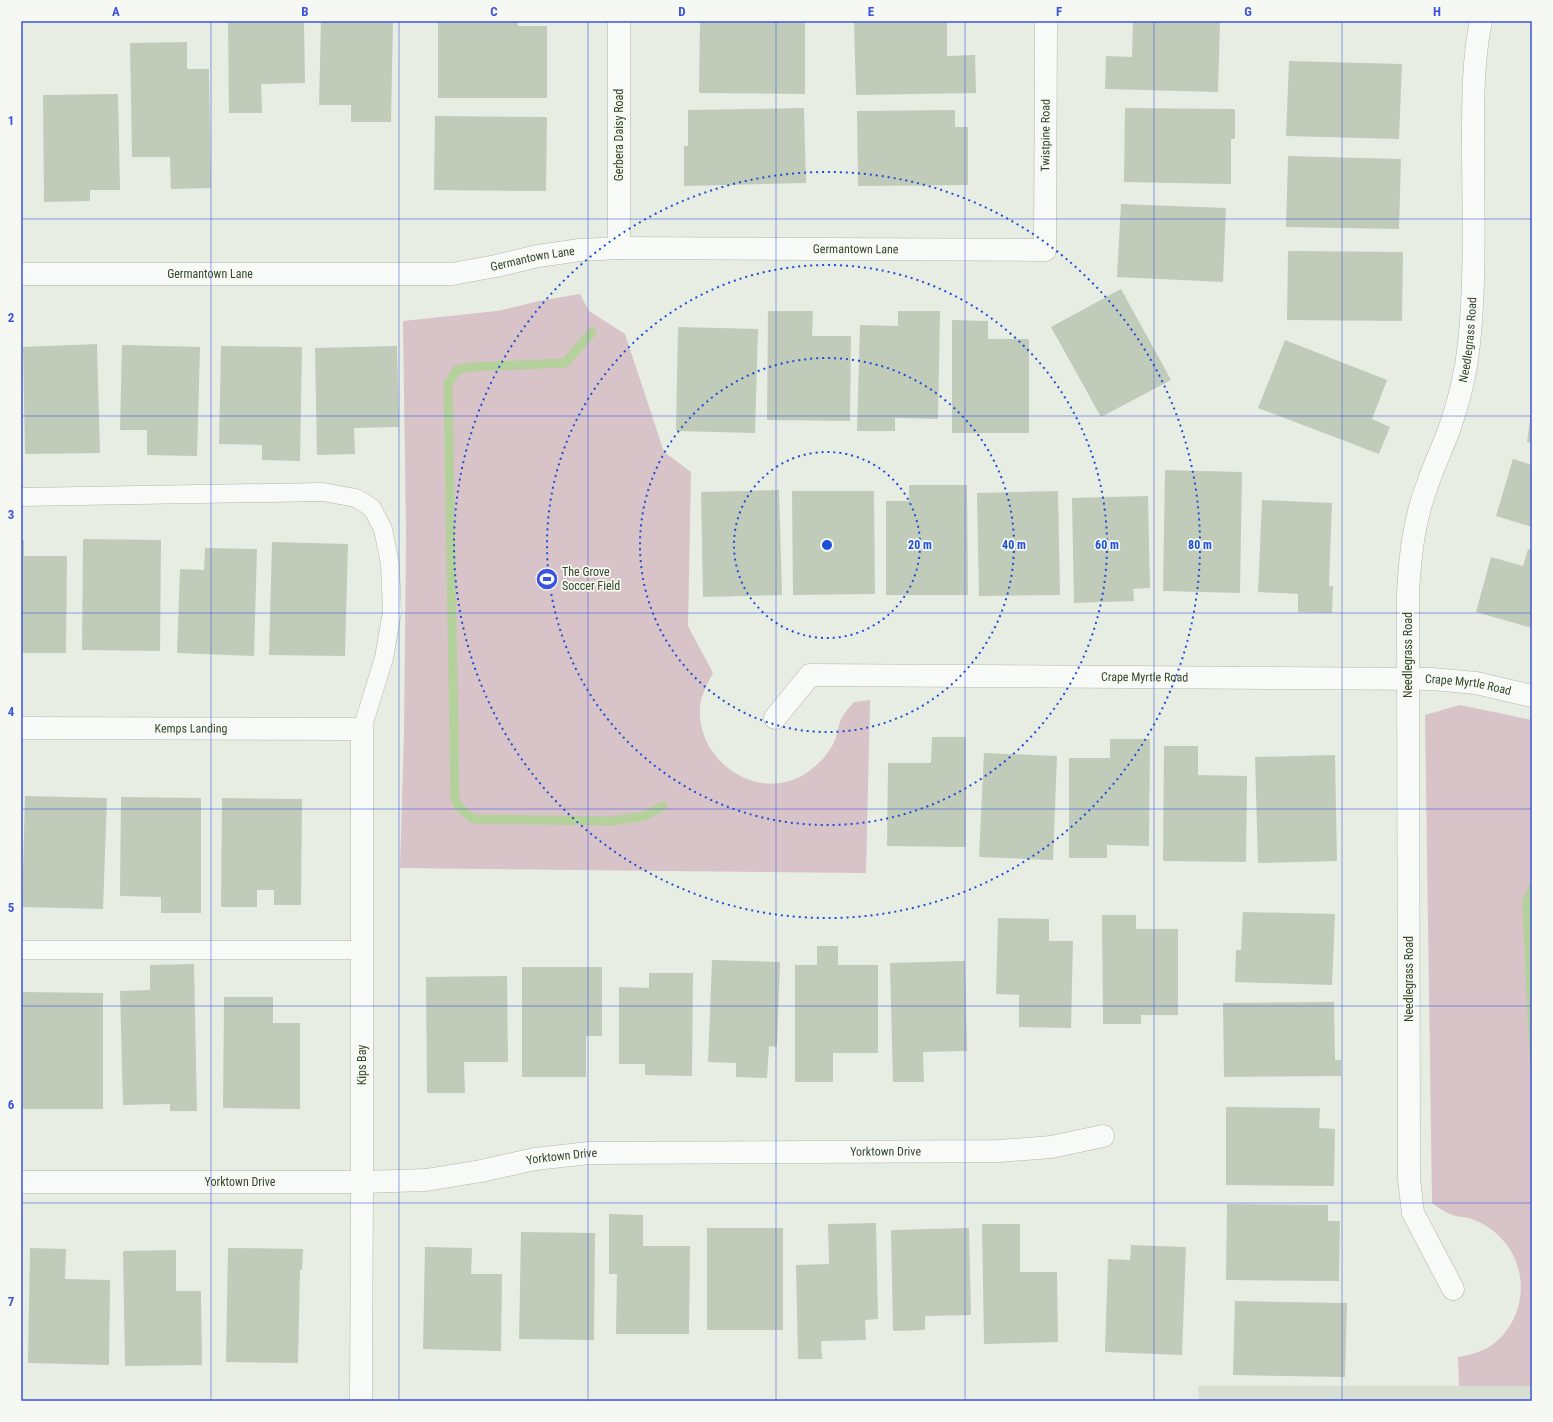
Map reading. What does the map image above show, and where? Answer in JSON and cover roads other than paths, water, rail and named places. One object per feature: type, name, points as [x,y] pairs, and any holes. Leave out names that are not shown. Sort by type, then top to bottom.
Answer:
[{"type":"street","name":"Gerbera Daisy Road","points":[[618,248],[619,21]]},
{"type":"street","name":"Twistpine Road","points":[[1045,250],[1046,21]]},
{"type":"street","name":"Needlegrass Road","points":[[1453,1289],[1413,1213],[1409,1179],[1408,593],[1409,563],[1414,534],[1426,487],[1449,429],[1458,398],[1469,345],[1472,302],[1473,102],[1476,59],[1481,21]]},
{"type":"street","name":"Germantown Lane","points":[[21,274],[452,274],[538,256],[580,250],[618,248],[1045,250]]},
{"type":"street","name":"Crape Myrtle Road","points":[[775,718],[810,675],[1432,678],[1476,683],[1532,696]]},
{"type":"street","name":"Kemps Landing","points":[[21,728],[362,729]]},
{"type":"street","name":"Kips Bay","points":[[361,1401],[362,729]]},
{"type":"street","name":"Yorktown Drive","points":[[21,1182],[362,1182],[426,1180],[459,1176],[535,1159],[589,1153],[999,1151],[1051,1146],[1103,1136]]},
{"type":"lane","points":[[21,497],[323,492],[356,498],[372,508],[383,529],[390,564],[392,612],[384,658],[362,729]]},
{"type":"lane","points":[[21,950],[362,950]]},
{"type":"waterway","points":[[592,332],[565,363],[471,367],[457,370],[448,384],[455,799],[460,808],[473,819],[612,821],[645,816],[663,806]]},
{"type":"place","name":"The Grove Soccer Field","points":[[547,579]]}]
